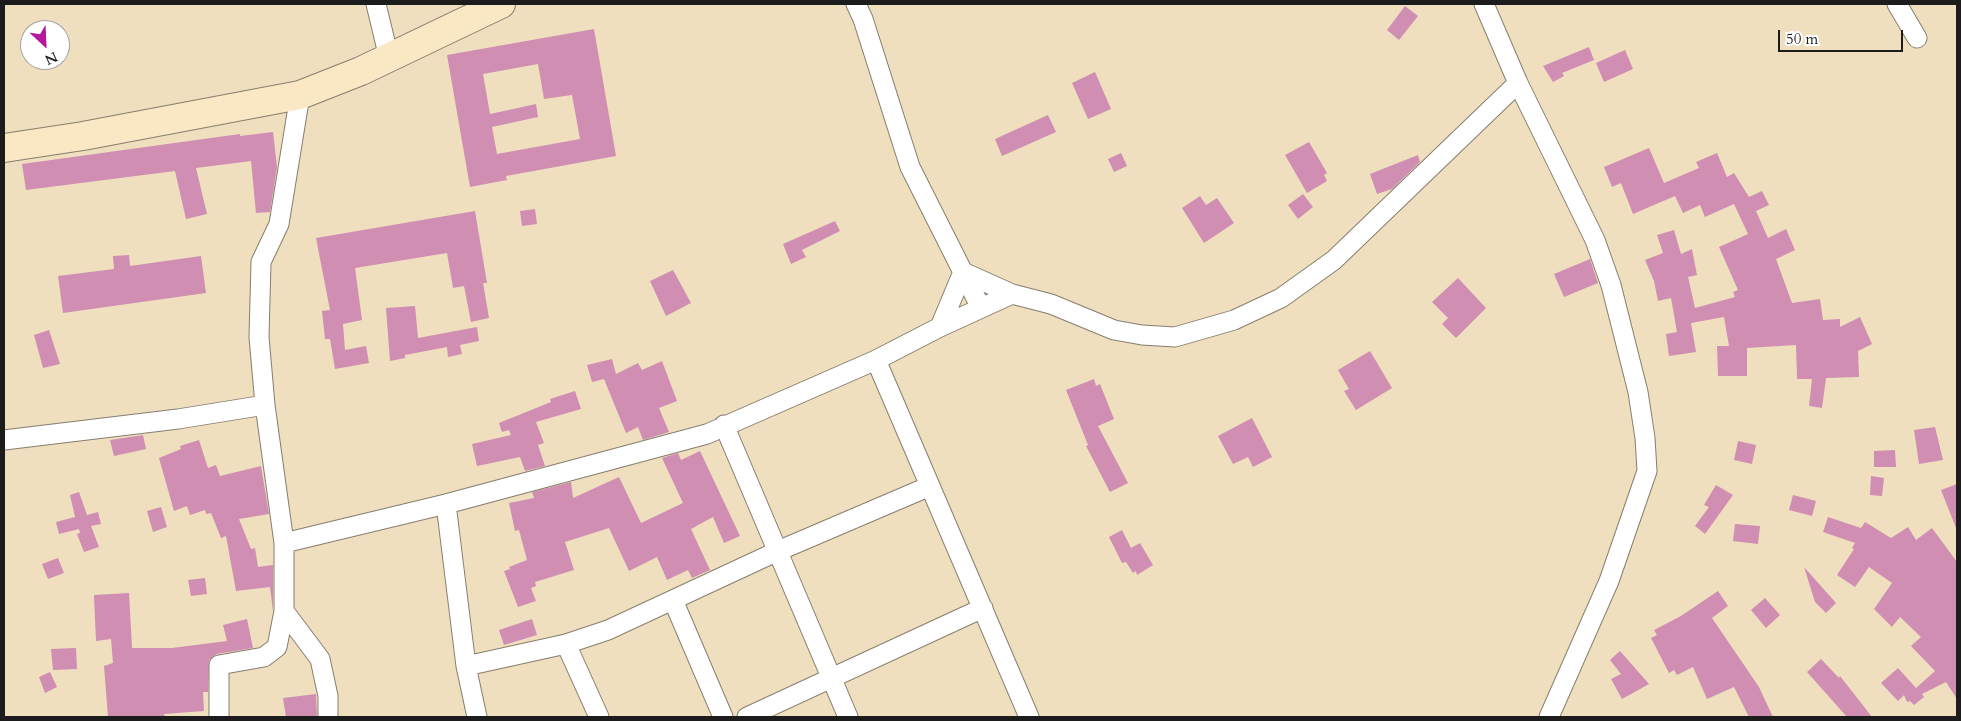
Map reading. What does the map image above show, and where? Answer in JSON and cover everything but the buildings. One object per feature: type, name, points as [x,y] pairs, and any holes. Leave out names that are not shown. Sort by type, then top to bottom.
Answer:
[{"type":"main road","points":[[4,148],[83,136],[300,95],[389,58],[501,4]]},
{"type":"street","points":[[376,4],[389,58]]},
{"type":"street","points":[[856,4],[864,19],[910,167],[981,308]]},
{"type":"street","points":[[1484,4],[1518,83],[1595,240],[1611,285],[1638,392],[1645,438],[1647,471],[1610,581],[1549,717]]},
{"type":"street","points":[[1897,4],[1916,38]]},
{"type":"street","points":[[963,272],[1012,294],[1051,304],[1114,330],[1142,335],[1174,336],[1234,320],[1281,298],[1334,260],[1518,83]]},
{"type":"street","points":[[219,717],[219,665],[264,657],[277,647],[284,611],[284,543],[265,405],[259,337],[261,262],[279,224],[300,95]]},
{"type":"street","points":[[940,327],[963,272]]},
{"type":"street","points":[[284,543],[446,504],[707,434],[876,360],[940,327],[1012,294]]},
{"type":"street","points":[[876,360],[1029,717]]},
{"type":"street","points":[[4,440],[178,419],[265,405]]},
{"type":"street","points":[[724,425],[848,717]]},
{"type":"street","points":[[466,666],[566,644],[608,630],[778,551],[930,486]]},
{"type":"street","points":[[446,504],[466,666],[477,717]]},
{"type":"street","points":[[673,600],[723,717]]},
{"type":"street","points":[[747,717],[983,608]]},
{"type":"street","points":[[284,611],[320,659],[328,696],[328,717]]},
{"type":"street","points":[[566,644],[598,717]]}]
